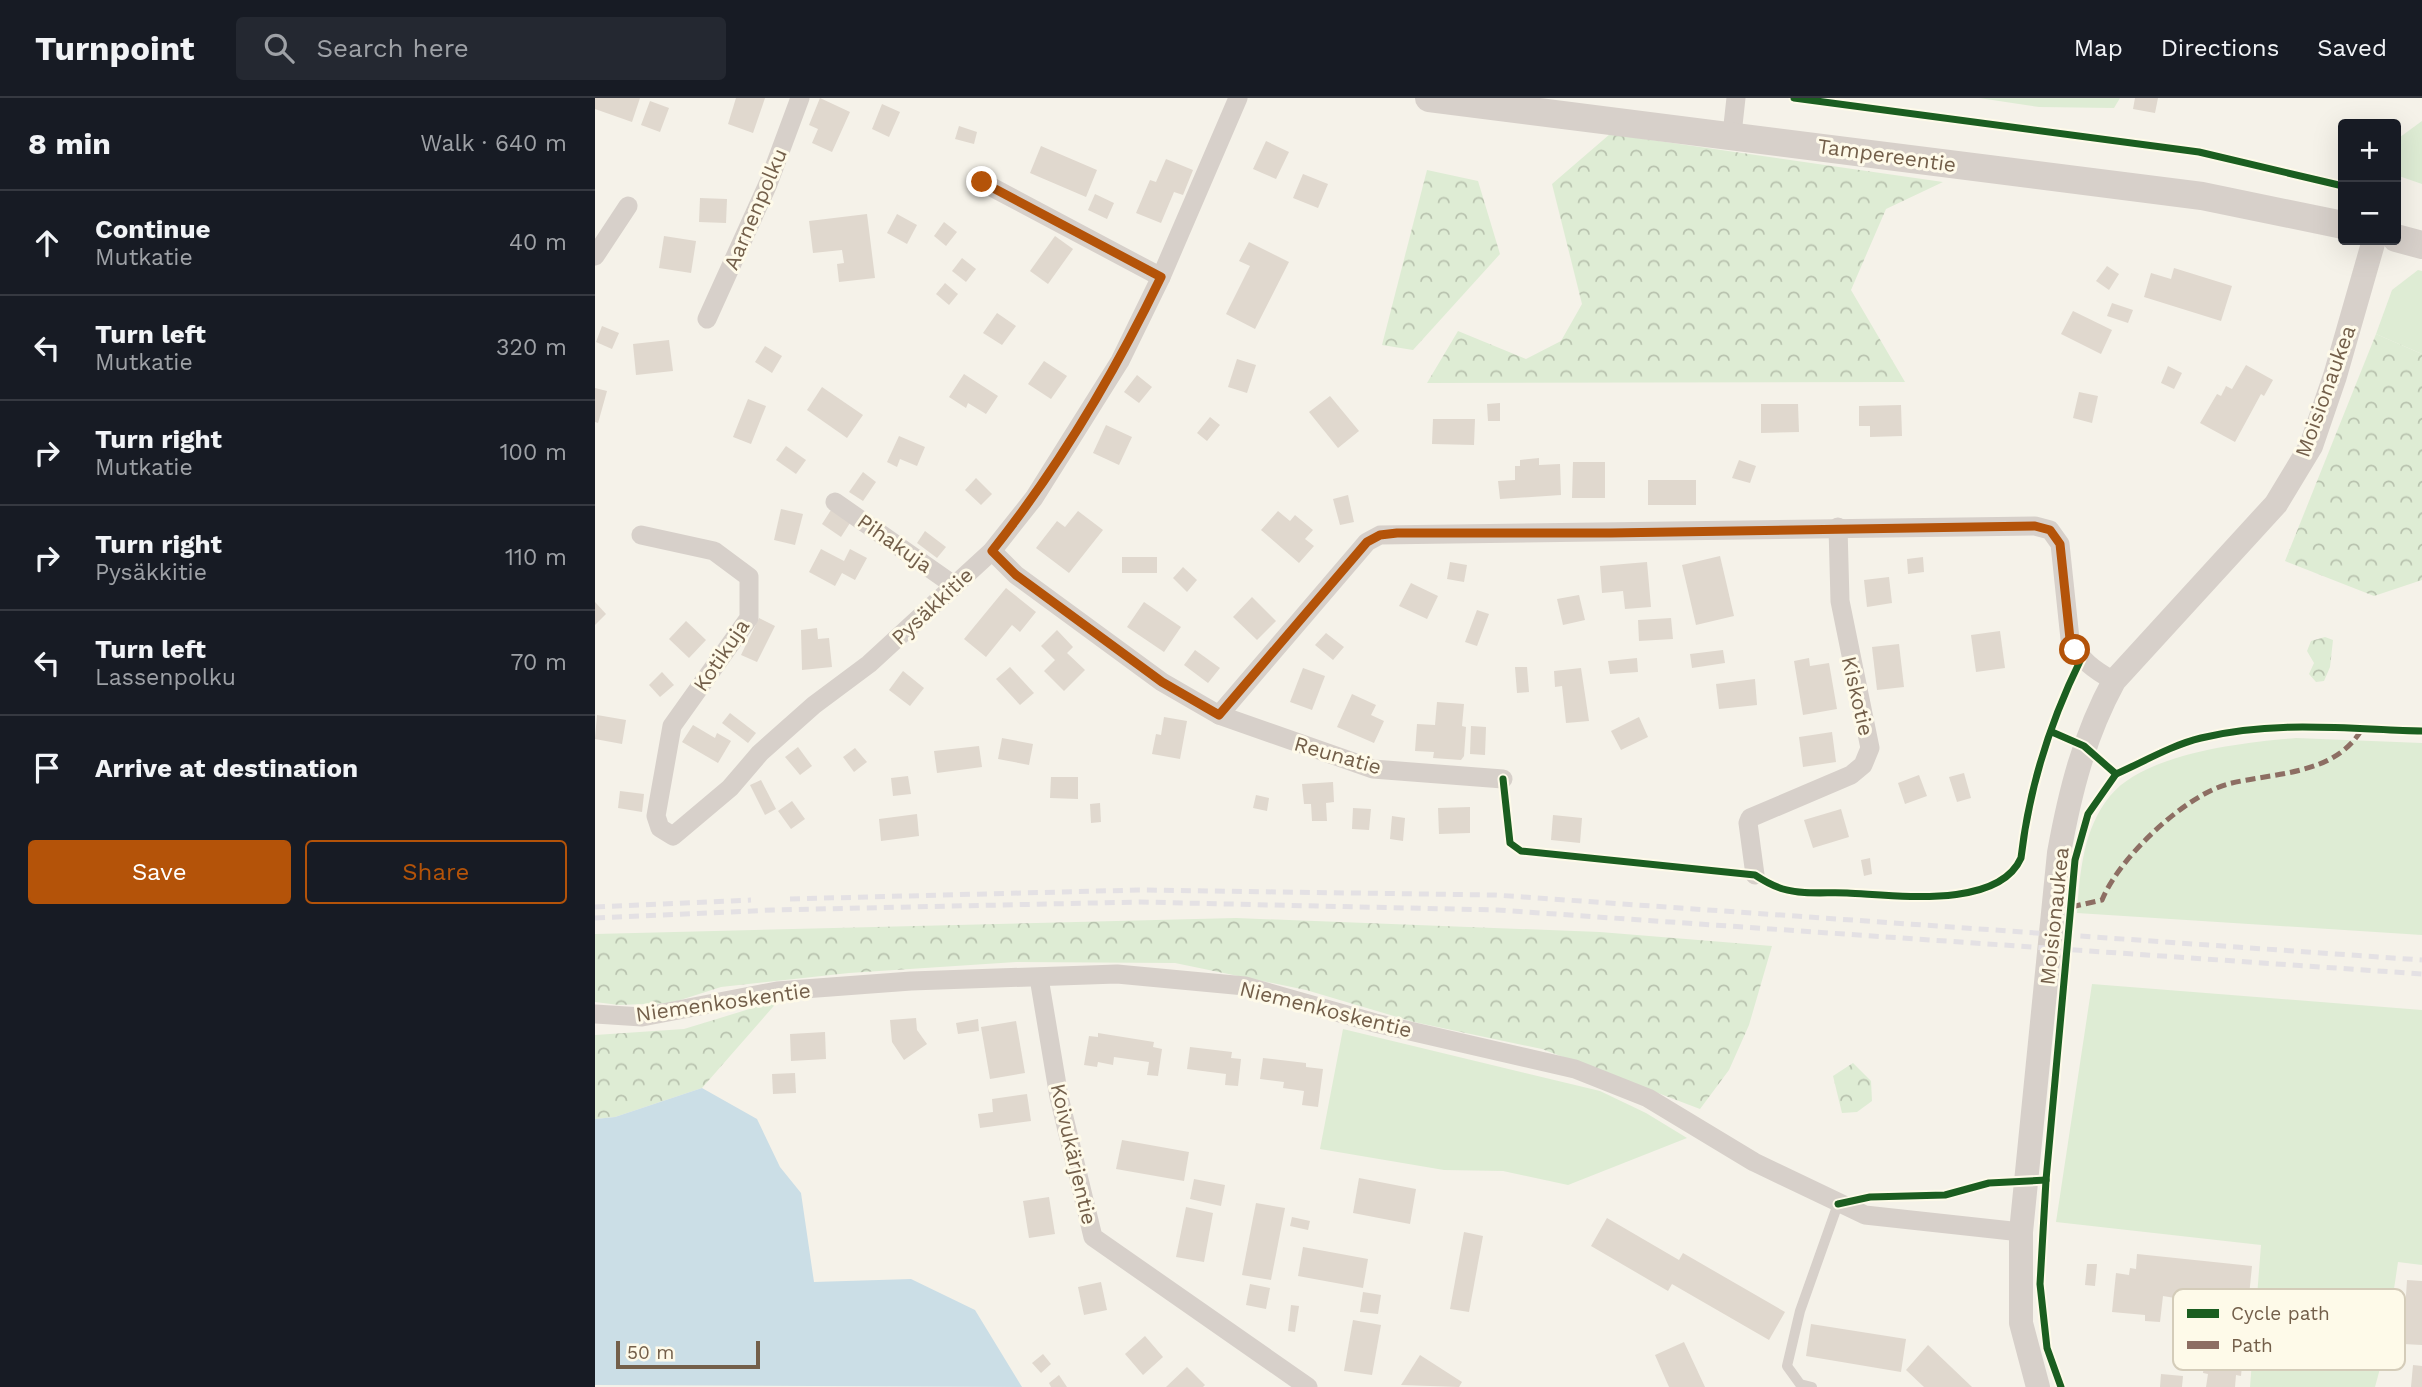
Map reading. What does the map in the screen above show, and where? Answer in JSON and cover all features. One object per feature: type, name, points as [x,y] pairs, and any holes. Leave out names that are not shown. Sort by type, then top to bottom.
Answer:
[{"type":"main road","name":"Tampereentie","points":[[1429,98],[1732,134],[2202,196],[2338,224]]},
{"type":"main road","points":[[2401,239],[2422,245]]},
{"type":"street","name":"Aarnenpolku","points":[[707,319],[768,184],[800,98]]},
{"type":"street","name":"Pysäkkitie","points":[[673,836],[730,788],[769,745],[814,705],[869,664],[955,586],[992,551],[1034,498],[1119,362],[1161,277],[1238,98]]},
{"type":"street","points":[[1732,134],[1737,98]]},
{"type":"street","points":[[982,182],[1161,277]]},
{"type":"street","points":[[595,256],[628,206]]},
{"type":"street","name":"Moisionaukea","points":[[2038,1387],[2021,1323],[2021,1232],[2059,853],[2069,796],[2084,746],[2114,681],[2276,504],[2311,446],[2335,376],[2373,245]]},
{"type":"street","name":"Pihakuja","points":[[835,502],[955,586]]},
{"type":"street","points":[[1219,715],[1367,542],[1380,535],[2035,526],[2050,530],[2060,544],[2070,639],[2081,659],[2114,681]]},
{"type":"street","name":"Kiskotie","points":[[1755,875],[1748,823],[1750,818],[1851,775],[1863,765],[1870,748],[1840,601],[1838,527]]},
{"type":"street","name":"Kotikuja","points":[[641,535],[714,551],[749,577],[749,618],[672,726],[656,816],[660,828],[673,836]]},
{"type":"street","name":"Reunatie","points":[[992,551],[1016,575],[1162,682],[1219,715],[1373,769],[1503,779]]},
{"type":"street","name":"Niemenkoskentie","points":[[595,1014],[642,1017],[777,991],[911,981],[1117,974],[1245,986],[1375,1023],[1575,1069],[1648,1098],[1754,1163],[1838,1204],[1865,1214],[1909,1222],[2021,1232]]},
{"type":"street","name":"Koivukärjentie","points":[[1039,978],[1059,1097],[1093,1237],[1308,1387]]},
{"type":"lane","points":[[1812,1387],[1800,1384],[1787,1366],[1800,1311],[1838,1204]]},
{"type":"green space","points":[[1979,98],[2120,98],[2114,108],[2039,107]]},
{"type":"green space","points":[[2422,121],[2422,184],[2401,177],[2401,136]]},
{"type":"green space","points":[[1610,134],[1943,182],[1886,209],[1851,290],[1905,382],[1427,383],[1458,331],[1526,359],[1561,341],[1582,304],[1552,184]]},
{"type":"green space","points":[[1427,170],[1478,181],[1500,254],[1413,350],[1382,345]]},
{"type":"green space","points":[[2418,270],[2422,271],[2422,354],[2376,334],[2392,290]]},
{"type":"green space","points":[[2376,334],[2422,354],[2422,580],[2374,596],[2285,561]]},
{"type":"green space","points":[[2325,637],[2333,640],[2330,667],[2324,681],[2316,682],[2309,674],[2314,663],[2307,651],[2311,641]]},
{"type":"green space","points":[[2296,738],[2422,743],[2422,935],[2077,913],[2088,837],[2101,809],[2126,781],[2147,769],[2197,752]]},
{"type":"green space","points":[[1236,918],[1600,932],[1772,946],[1749,1025],[1729,1070],[1700,1109],[1542,1049],[1414,1022],[1306,990],[1175,963],[1016,962],[849,973],[721,987],[671,1003],[619,1005],[595,1002],[595,934]]},
{"type":"green space","points":[[2092,984],[2422,1010],[2422,1265],[2398,1262],[2394,1289],[2258,1289],[2261,1245],[2056,1222]]},
{"type":"green space","points":[[779,1000],[702,1088],[615,1117],[595,1119],[595,1035],[684,1029]]},
{"type":"green space","points":[[1343,1029],[1600,1091],[1646,1113],[1687,1138],[1568,1185],[1503,1171],[1444,1170],[1320,1149]]},
{"type":"green space","points":[[1853,1063],[1871,1081],[1872,1101],[1857,1112],[1842,1113],[1833,1076]]},
{"type":"green space","points":[[2251,1370],[2380,1370],[2375,1387],[2250,1387]]},
{"type":"shaded area","points":[[702,1088],[757,1119],[780,1167],[801,1193],[814,1282],[911,1279],[975,1310],[1022,1387],[595,1385],[595,1119],[615,1117]]},
{"type":"building","points":[[595,98],[640,98],[632,122],[595,109]]},
{"type":"building","points":[[736,98],[765,98],[753,133],[728,124]]},
{"type":"building","points":[[820,98],[850,112],[832,152],[812,143],[818,129],[809,125]]},
{"type":"building","points":[[2135,98],[2158,98],[2155,113],[2133,109]]},
{"type":"building","points":[[650,101],[669,108],[660,132],[641,125]]},
{"type":"building","points":[[882,104],[900,112],[889,137],[872,129]]},
{"type":"building","points":[[959,126],[977,132],[974,144],[955,139]]},
{"type":"building","points":[[1266,141],[1289,152],[1276,179],[1253,169]]},
{"type":"building","points":[[1041,146],[1097,170],[1086,197],[1030,173]]},
{"type":"building","points":[[1166,159],[1193,170],[1183,195],[1174,192],[1161,223],[1136,213],[1150,180],[1156,182]]},
{"type":"building","points":[[1303,174],[1328,184],[1318,208],[1293,198]]},
{"type":"building","points":[[1095,194],[1114,203],[1107,219],[1088,210]]},
{"type":"building","points":[[700,198],[727,199],[726,223],[699,222]]},
{"type":"building","points":[[867,214],[875,278],[839,282],[837,264],[844,263],[842,250],[813,253],[809,221]]},
{"type":"building","points":[[897,214],[917,225],[907,244],[887,233]]},
{"type":"building","points":[[944,222],[957,232],[946,246],[934,236]]},
{"type":"building","points":[[664,236],[696,241],[691,273],[659,268]]},
{"type":"building","points":[[1055,236],[1073,249],[1048,284],[1030,271]]},
{"type":"building","points":[[1249,242],[1289,262],[1255,329],[1226,314],[1250,266],[1239,261]]},
{"type":"building","points":[[962,258],[976,269],[966,282],[952,271]]},
{"type":"building","points":[[2107,266],[2119,274],[2109,290],[2096,281]]},
{"type":"building","points":[[2174,268],[2232,286],[2221,321],[2144,297],[2151,273],[2171,279]]},
{"type":"building","points":[[945,283],[958,294],[949,305],[936,294]]},
{"type":"building","points":[[2112,303],[2133,310],[2128,323],[2107,316]]},
{"type":"building","points":[[2073,311],[2112,330],[2101,354],[2061,334]]},
{"type":"building","points":[[997,313],[1016,326],[1002,345],[983,333]]},
{"type":"building","points":[[602,326],[619,333],[612,349],[596,342]]},
{"type":"building","points":[[669,340],[673,371],[636,375],[633,344]]},
{"type":"building","points":[[765,346],[782,356],[772,373],[755,362]]},
{"type":"building","points":[[1237,359],[1256,365],[1247,393],[1228,387]]},
{"type":"building","points":[[1044,361],[1067,376],[1051,399],[1028,384]]},
{"type":"building","points":[[2246,365],[2273,380],[2264,396],[2261,394],[2235,442],[2200,423],[2217,394],[2221,396],[2226,386],[2232,389]]},
{"type":"building","points":[[2168,366],[2182,373],[2174,389],[2161,383]]},
{"type":"building","points":[[964,374],[998,396],[986,414],[968,403],[966,408],[949,397]]},
{"type":"building","points":[[1137,375],[1152,387],[1139,403],[1124,392]]},
{"type":"building","points":[[822,387],[863,415],[847,438],[807,410]]},
{"type":"building","points":[[595,388],[607,391],[598,423],[595,422]]},
{"type":"building","points":[[2079,392],[2098,396],[2092,423],[2073,418]]},
{"type":"building","points":[[1330,396],[1359,431],[1338,448],[1309,412]]},
{"type":"building","points":[[748,399],[766,406],[751,444],[733,437]]},
{"type":"building","points":[[1500,403],[1500,421],[1488,421],[1487,404]]},
{"type":"building","points":[[1761,404],[1798,404],[1799,432],[1761,433]]},
{"type":"building","points":[[1901,405],[1902,436],[1870,437],[1870,426],[1859,426],[1859,406]]},
{"type":"building","points":[[1210,417],[1220,425],[1207,441],[1197,433]]},
{"type":"building","points":[[1433,419],[1475,419],[1474,445],[1432,444]]},
{"type":"building","points":[[1106,425],[1132,437],[1119,465],[1093,453]]},
{"type":"building","points":[[899,436],[925,447],[917,466],[900,459],[897,467],[887,462]]},
{"type":"building","points":[[786,446],[806,460],[796,474],[776,460]]},
{"type":"building","points":[[1539,458],[1539,465],[1560,464],[1561,495],[1500,499],[1498,481],[1515,480],[1515,466],[1520,466],[1520,460]]},
{"type":"building","points":[[1739,460],[1756,466],[1750,483],[1732,478]]},
{"type":"building","points":[[1573,462],[1605,462],[1605,498],[1572,498]]},
{"type":"building","points":[[863,472],[876,482],[863,501],[849,492]]},
{"type":"building","points":[[976,478],[992,494],[981,505],[965,490]]},
{"type":"building","points":[[1648,480],[1696,480],[1696,505],[1648,505]]},
{"type":"building","points":[[1348,495],[1354,522],[1340,525],[1333,499]]},
{"type":"building","points":[[781,509],[803,514],[795,545],[774,540]]},
{"type":"building","points":[[831,510],[850,523],[841,537],[822,524]]},
{"type":"building","points":[[1078,511],[1103,530],[1069,573],[1036,548],[1057,521],[1065,527]]},
{"type":"building","points":[[1278,511],[1290,521],[1295,515],[1313,530],[1305,539],[1314,546],[1299,563],[1261,530]]},
{"type":"building","points":[[925,531],[946,547],[937,558],[917,543]]},
{"type":"building","points":[[821,549],[844,561],[850,549],[867,558],[855,580],[842,573],[835,586],[809,572]]},
{"type":"building","points":[[1720,556],[1734,616],[1696,625],[1682,565]]},
{"type":"building","points":[[1122,557],[1157,557],[1157,573],[1122,573]]},
{"type":"building","points":[[1923,557],[1924,572],[1908,574],[1907,559]]},
{"type":"building","points":[[1450,562],[1467,565],[1464,582],[1447,579]]},
{"type":"building","points":[[1647,562],[1651,607],[1625,609],[1623,591],[1602,593],[1600,566]]},
{"type":"building","points":[[1183,567],[1197,580],[1187,592],[1173,578]]},
{"type":"building","points":[[1889,577],[1892,603],[1867,607],[1864,580]]},
{"type":"building","points":[[1411,583],[1438,596],[1427,619],[1399,606]]},
{"type":"building","points":[[1006,588],[1036,612],[1020,632],[1012,625],[986,657],[964,639]]},
{"type":"building","points":[[1579,595],[1585,620],[1563,625],[1557,599]]},
{"type":"building","points":[[1252,597],[1276,621],[1257,640],[1233,617]]},
{"type":"building","points":[[595,602],[606,614],[595,625]]},
{"type":"building","points":[[1144,602],[1181,627],[1164,652],[1127,627]]},
{"type":"building","points":[[1477,610],[1489,614],[1477,646],[1465,642]]},
{"type":"building","points":[[759,618],[775,626],[757,662],[741,655]]},
{"type":"building","points":[[1671,618],[1673,639],[1639,641],[1638,620]]},
{"type":"building","points":[[686,621],[706,640],[689,658],[669,639]]},
{"type":"building","points":[[817,628],[818,639],[829,638],[832,667],[802,670],[801,630]]},
{"type":"building","points":[[1057,630],[1073,647],[1067,653],[1085,670],[1064,691],[1044,671],[1055,660],[1041,646]]},
{"type":"building","points":[[2000,631],[2005,668],[1976,672],[1971,635]]},
{"type":"building","points":[[1326,633],[1344,647],[1333,660],[1315,645]]},
{"type":"building","points":[[1899,644],[1904,687],[1877,690],[1872,647]]},
{"type":"building","points":[[1195,650],[1220,668],[1208,683],[1184,665]]},
{"type":"building","points":[[1723,650],[1725,663],[1692,668],[1690,654]]},
{"type":"building","points":[[1637,658],[1638,672],[1610,674],[1608,661]]},
{"type":"building","points":[[1809,658],[1810,666],[1829,663],[1837,709],[1803,715],[1794,661]]},
{"type":"building","points":[[1010,667],[1034,693],[1020,705],[996,679]]},
{"type":"building","points":[[1515,667],[1527,667],[1529,692],[1517,693]]},
{"type":"building","points":[[1303,668],[1325,676],[1312,710],[1290,702]]},
{"type":"building","points":[[1581,668],[1589,721],[1566,723],[1562,686],[1555,687],[1554,671]]},
{"type":"building","points":[[903,671],[924,688],[910,706],[889,690]]},
{"type":"building","points":[[662,672],[674,685],[660,697],[649,685]]},
{"type":"building","points":[[1755,679],[1757,705],[1719,709],[1716,684]]},
{"type":"building","points":[[1352,694],[1376,705],[1371,715],[1384,721],[1374,743],[1337,727]]},
{"type":"building","points":[[1437,702],[1464,704],[1462,726],[1466,727],[1464,756],[1461,760],[1433,758],[1434,752],[1415,751],[1417,724],[1435,725]]},
{"type":"building","points":[[730,713],[756,733],[748,743],[722,723]]},
{"type":"building","points":[[597,715],[626,720],[622,744],[595,739]]},
{"type":"building","points":[[1164,717],[1187,721],[1180,759],[1152,754],[1156,734],[1161,735]]},
{"type":"building","points":[[1639,717],[1648,737],[1621,750],[1611,731]]},
{"type":"building","points":[[693,725],[715,738],[717,733],[731,741],[718,763],[682,742]]},
{"type":"building","points":[[1471,726],[1486,727],[1485,755],[1470,754]]},
{"type":"building","points":[[1832,732],[1836,762],[1803,767],[1799,737]]},
{"type":"building","points":[[1002,738],[1033,744],[1029,765],[998,759]]},
{"type":"building","points":[[979,746],[982,767],[937,773],[934,751]]},
{"type":"building","points":[[798,747],[812,766],[800,775],[785,757]]},
{"type":"building","points":[[855,748],[867,762],[854,772],[843,757]]},
{"type":"building","points":[[1964,773],[1971,798],[1957,802],[1949,777]]},
{"type":"building","points":[[1919,775],[1927,796],[1905,804],[1898,783]]},
{"type":"building","points":[[908,776],[911,794],[893,796],[891,778]]},
{"type":"building","points":[[1051,777],[1078,777],[1078,799],[1050,798]]},
{"type":"building","points":[[761,780],[776,809],[765,815],[750,785]]},
{"type":"building","points":[[1333,782],[1334,802],[1326,803],[1327,821],[1312,821],[1311,804],[1304,804],[1302,784]]},
{"type":"building","points":[[620,791],[644,794],[642,812],[618,808]]},
{"type":"building","points":[[1256,795],[1269,798],[1267,811],[1253,808]]},
{"type":"building","points":[[792,801],[805,819],[791,829],[778,811]]},
{"type":"building","points":[[1100,803],[1101,822],[1091,823],[1090,804]]},
{"type":"building","points":[[1470,807],[1470,833],[1439,834],[1438,808]]},
{"type":"building","points":[[1353,808],[1371,809],[1369,830],[1352,829]]},
{"type":"building","points":[[1841,809],[1849,837],[1813,848],[1804,820]]},
{"type":"building","points":[[917,814],[919,836],[881,841],[879,819]]},
{"type":"building","points":[[1553,815],[1582,818],[1580,843],[1551,840]]},
{"type":"building","points":[[1392,816],[1405,818],[1403,841],[1390,839]]},
{"type":"building","points":[[1870,858],[1872,874],[1864,876],[1861,860]]},
{"type":"building","points":[[916,1018],[917,1030],[927,1044],[904,1060],[892,1042],[890,1020]]},
{"type":"building","points":[[978,1019],[979,1031],[958,1034],[956,1023]]},
{"type":"building","points":[[1016,1021],[1025,1073],[990,1079],[981,1027]]},
{"type":"building","points":[[825,1032],[826,1059],[791,1061],[790,1034]]},
{"type":"building","points":[[1098,1033],[1154,1042],[1153,1047],[1162,1049],[1158,1076],[1147,1075],[1149,1062],[1114,1057],[1113,1065],[1098,1062],[1097,1067],[1084,1065],[1089,1036],[1098,1037]]},
{"type":"building","points":[[1190,1047],[1232,1052],[1231,1058],[1241,1059],[1238,1086],[1225,1085],[1226,1074],[1187,1069]]},
{"type":"building","points":[[1263,1058],[1306,1063],[1306,1067],[1323,1069],[1318,1107],[1302,1105],[1304,1091],[1283,1088],[1284,1082],[1260,1079]]},
{"type":"building","points":[[795,1073],[796,1093],[773,1094],[772,1074]]},
{"type":"building","points":[[1027,1094],[1031,1121],[980,1128],[978,1114],[993,1112],[992,1099]]},
{"type":"building","points":[[1122,1140],[1189,1152],[1184,1181],[1116,1169]]},
{"type":"building","points":[[1359,1178],[1416,1189],[1410,1224],[1353,1213]]},
{"type":"building","points":[[1194,1179],[1225,1185],[1221,1206],[1190,1199]]},
{"type":"building","points":[[1049,1197],[1055,1234],[1029,1238],[1023,1201]]},
{"type":"building","points":[[1256,1203],[1285,1208],[1271,1280],[1242,1275]]},
{"type":"building","points":[[1186,1207],[1213,1213],[1204,1262],[1176,1257]]},
{"type":"building","points":[[1292,1217],[1310,1221],[1308,1230],[1290,1226]]},
{"type":"building","points":[[1607,1218],[1679,1260],[1683,1253],[1785,1312],[1769,1340],[1672,1284],[1668,1291],[1591,1246]]},
{"type":"building","points":[[1464,1232],[1483,1236],[1469,1312],[1450,1309]]},
{"type":"building","points":[[1303,1247],[1368,1259],[1363,1288],[1298,1276]]},
{"type":"building","points":[[2137,1254],[2252,1266],[2250,1289],[2173,1289],[2173,1298],[2163,1296],[2160,1322],[2145,1321],[2145,1315],[2112,1312],[2116,1273],[2129,1275],[2130,1268],[2136,1269]]},
{"type":"building","points":[[2087,1264],[2097,1264],[2095,1286],[2085,1285]]},
{"type":"building","points":[[2407,1280],[2422,1281],[2422,1345],[2405,1344]]},
{"type":"building","points":[[1101,1282],[1107,1310],[1084,1315],[1078,1287]]},
{"type":"building","points":[[1250,1284],[1270,1288],[1266,1309],[1246,1305]]},
{"type":"building","points":[[1363,1292],[1381,1295],[1378,1314],[1360,1312]]},
{"type":"building","points":[[1291,1305],[1299,1306],[1295,1332],[1288,1331]]},
{"type":"building","points":[[1353,1320],[1381,1325],[1372,1375],[1344,1371]]},
{"type":"building","points":[[1811,1324],[1906,1339],[1901,1372],[1806,1356]]},
{"type":"building","points":[[1145,1336],[1163,1357],[1143,1375],[1125,1354]]},
{"type":"building","points":[[1684,1342],[1705,1387],[1669,1387],[1655,1355]]},
{"type":"building","points":[[1928,1345],[1972,1387],[1924,1387],[1906,1370]]},
{"type":"building","points":[[1043,1354],[1051,1364],[1041,1373],[1032,1363]]},
{"type":"building","points":[[1420,1355],[1462,1382],[1459,1387],[1401,1385]]},
{"type":"building","points":[[2413,1365],[2422,1366],[2422,1387],[2411,1387]]},
{"type":"building","points":[[1187,1367],[1205,1385],[1203,1387],[1166,1387]]},
{"type":"building","points":[[2203,1370],[2242,1370],[2241,1376],[2236,1375],[2235,1387],[2206,1387],[2208,1374],[2203,1373]]},
{"type":"building","points":[[2161,1374],[2183,1376],[2182,1387],[2160,1387]]},
{"type":"building","points":[[1059,1375],[1067,1387],[1051,1387],[1049,1383]]},
{"type":"railway","points":[[790,899],[1138,890],[1495,895],[2422,960]]},
{"type":"railway","points":[[595,907],[751,900]]},
{"type":"railway","points":[[595,918],[773,910],[1139,902],[1497,910],[2422,974]]},
{"type":"marked path","points":[[2071,907],[2102,900],[2110,883],[2138,848],[2192,801],[2228,784],[2284,774],[2320,764],[2336,756],[2362,729]]},
{"type":"cycle path","points":[[1794,98],[2199,152],[2338,185]]},
{"type":"cycle path","points":[[1503,779],[1510,843],[1521,851],[1755,875],[1776,886],[1798,892],[1917,897],[1968,892],[1991,886],[2009,875],[2021,858],[2029,806],[2042,756],[2081,659]]},
{"type":"cycle path","points":[[2052,732],[2084,746],[2116,774],[2179,745],[2228,732],[2283,727],[2422,731]]},
{"type":"cycle path","points":[[2061,1387],[2047,1348],[2040,1284],[2046,1180],[2075,860],[2088,814],[2116,774]]},
{"type":"cycle path","points":[[1838,1204],[1870,1197],[1945,1195],[1989,1183],[2046,1180]]},
{"type":"route","points":[[982,182],[1161,277],[1119,362],[1034,498],[992,551],[1016,575],[1162,682],[1219,715],[1367,542],[1380,535],[1397,533],[1611,533],[1838,527],[2035,526],[2050,530],[2060,544],[2070,639],[2075,650]]}]
